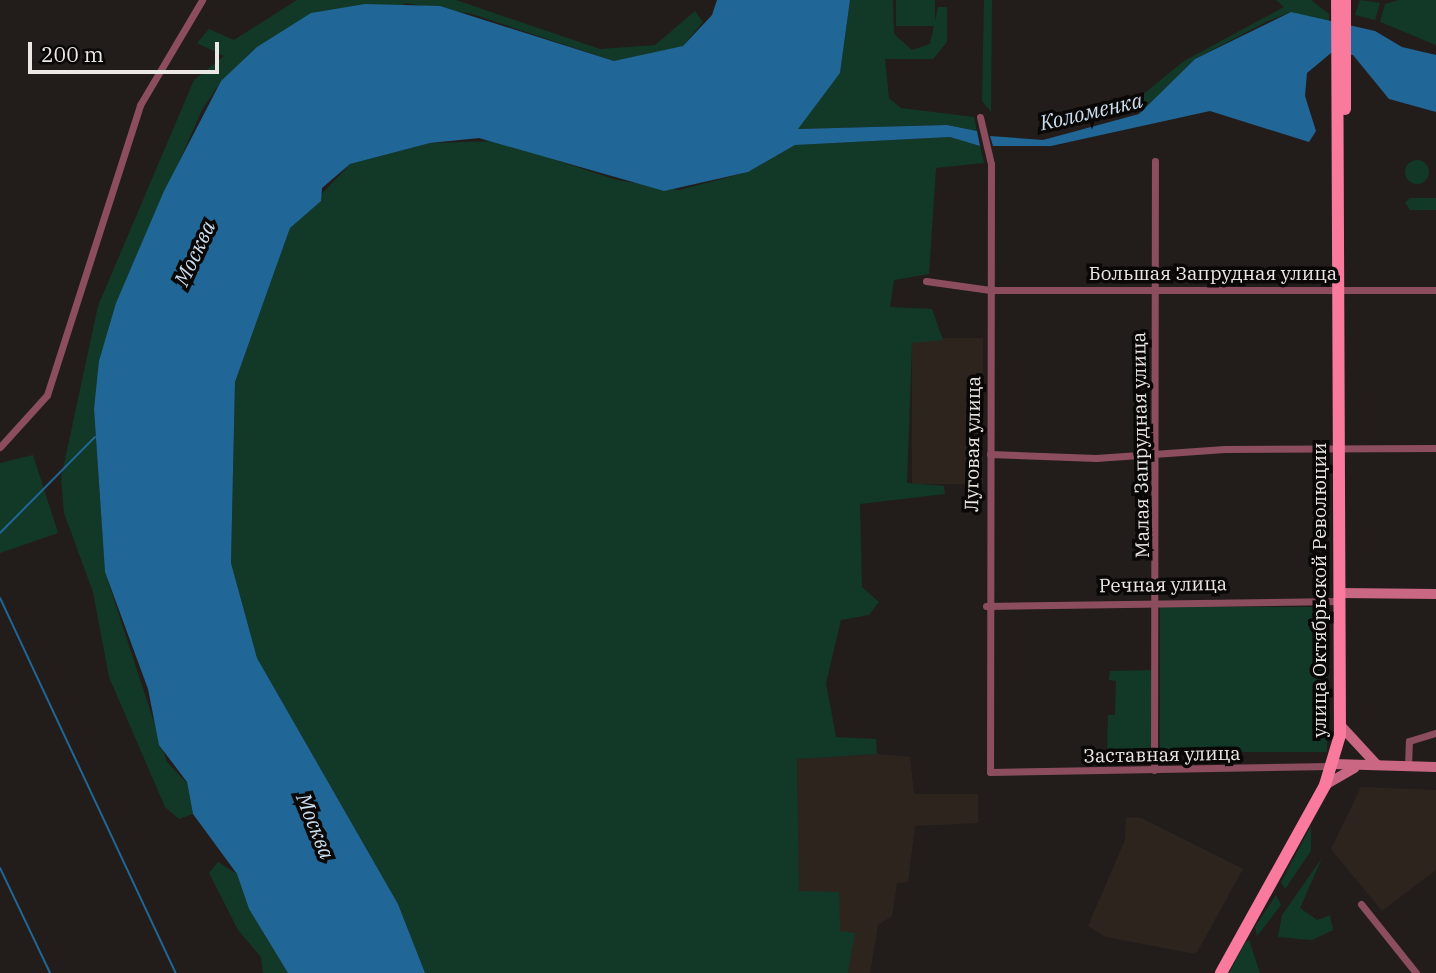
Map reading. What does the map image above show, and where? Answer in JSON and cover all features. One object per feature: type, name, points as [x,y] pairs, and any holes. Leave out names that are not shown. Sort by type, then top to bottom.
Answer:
[{"type":"main road","name":"улица Октябрьской Революции","points":[[1221,973],[1325,785],[1334,764],[1340,725],[1341,5]]},
{"type":"main road","name":"Речная улица","points":[[1340,597],[1436,594]]},
{"type":"main road","points":[[1340,725],[1380,766]]},
{"type":"main road","points":[[1334,764],[1436,767]]},
{"type":"main road","points":[[1325,785],[1363,766]]},
{"type":"street","points":[[0,447],[32,418],[51,386],[140,105],[202,0]]},
{"type":"street","name":"Луговая улица","points":[[979,117],[991,164],[990,454],[986,606],[990,772]]},
{"type":"street","name":"Малая Запрудная улица","points":[[1154,770],[1158,603],[1155,161]]},
{"type":"street","name":"Большая Запрудная улица","points":[[926,281],[990,290],[1436,290]]},
{"type":"street","points":[[990,454],[1096,458],[1156,452],[1340,447],[1436,448]]},
{"type":"street","name":"Речная улица","points":[[986,606],[1340,597]]},
{"type":"street","points":[[1409,766],[1409,741],[1436,733]]},
{"type":"street","name":"Заставная улица","points":[[990,772],[1322,769],[1334,764]]},
{"type":"street","points":[[1361,904],[1416,973]]},
{"type":"shaded area","points":[[912,338],[983,338],[983,484],[912,484]]},
{"type":"shaded area","points":[[877,754],[910,757],[914,794],[978,794],[978,823],[915,826],[908,882],[897,883],[892,916],[878,925],[870,973],[848,973],[854,933],[840,932],[799,891],[797,759]]},
{"type":"shaded area","points":[[1361,787],[1436,790],[1436,870],[1382,911],[1331,849]]},
{"type":"shaded area","points":[[1126,817],[1141,818],[1243,869],[1196,954],[1106,937],[1088,926],[1125,840]]},
{"type":"green space","points":[[297,0],[456,0],[600,49],[655,45],[695,11],[703,22],[683,46],[664,55],[614,61],[472,14],[406,3],[221,81],[202,110],[116,303],[94,409],[105,572],[167,762],[187,783],[193,814],[179,819],[165,807],[109,677],[93,592],[64,513],[61,478],[98,306],[194,80],[224,56],[197,43],[209,29],[234,40]]},
{"type":"green space","points":[[850,0],[893,0],[894,34],[912,50],[930,44],[938,7],[947,7],[947,42],[933,59],[885,59],[889,98],[901,108],[974,117],[977,131],[947,125],[796,129],[840,73]]},
{"type":"green space","points":[[896,0],[935,0],[935,26],[896,26]]},
{"type":"green space","points":[[984,0],[992,0],[991,112],[982,101]]},
{"type":"green space","points":[[1276,0],[1311,0],[1329,14],[1329,26],[1291,12],[1268,21],[1195,59],[1139,114],[1141,96],[1184,61],[1284,7]]},
{"type":"green space","points":[[1360,0],[1380,3],[1375,20],[1355,15]]},
{"type":"green space","points":[[1399,0],[1436,0],[1436,45],[1380,22],[1385,4]]},
{"type":"green space","points":[[950,137],[980,146],[984,163],[936,168],[929,274],[894,280],[890,307],[932,309],[943,340],[912,343],[907,483],[944,486],[945,494],[860,504],[862,587],[879,602],[869,615],[841,620],[826,683],[836,737],[876,739],[877,754],[797,759],[799,891],[839,892],[840,931],[855,933],[848,973],[425,973],[398,904],[257,658],[231,563],[235,382],[290,228],[350,164],[430,143],[497,141],[617,180],[679,190],[748,172],[795,145]]},
{"type":"green space","points":[[1417,160],[1428,167],[1429,172],[1422,183],[1417,184],[1406,177],[1405,172],[1412,161]]},
{"type":"green space","points":[[1410,198],[1436,198],[1436,210],[1410,210],[1405,203]]},
{"type":"green space","points":[[33,455],[58,533],[0,553],[0,463]]},
{"type":"green space","points":[[1160,607],[1327,607],[1327,752],[1160,752]]},
{"type":"green space","points":[[1153,670],[1151,757],[1107,756],[1108,715],[1115,715],[1116,681],[1109,680],[1110,671]]},
{"type":"green space","points":[[1311,826],[1311,851],[1285,889],[1281,882]]},
{"type":"green space","points":[[1322,858],[1300,908],[1317,920],[1330,915],[1333,930],[1312,940],[1278,937],[1282,915]]},
{"type":"green space","points":[[218,862],[237,874],[249,909],[288,973],[263,973],[261,957],[238,930],[209,873]]},
{"type":"green space","points":[[1276,895],[1281,905],[1257,936],[1255,927]]},
{"type":"green space","points":[[1249,940],[1260,973],[1229,973],[1245,943]]},
{"type":"water","name":"Москва","points":[[717,0],[850,0],[840,73],[798,129],[947,125],[977,131],[980,146],[950,137],[795,145],[748,172],[664,191],[479,138],[430,143],[350,164],[322,188],[321,201],[290,228],[235,382],[231,563],[257,658],[398,904],[425,973],[288,973],[249,909],[237,874],[193,814],[187,782],[159,745],[148,689],[105,572],[94,409],[99,361],[116,303],[164,191],[221,81],[257,47],[311,13],[365,4],[440,6],[614,61],[683,46],[712,15]]},
{"type":"water","points":[[1291,12],[1375,31],[1402,47],[1436,55],[1436,112],[1389,99],[1353,55],[1331,53],[1307,73],[1305,96],[1316,131],[1309,142],[1210,111],[1051,146],[993,146],[990,136],[1043,140],[1139,114],[1195,59]]},
{"type":"waterway","points":[[0,533],[95,437]]},
{"type":"waterway","points":[[0,598],[176,973]]},
{"type":"waterway","points":[[0,868],[50,973]]},
{"type":"water label","name":"Коломенка","points":[[1091,111]]}]
